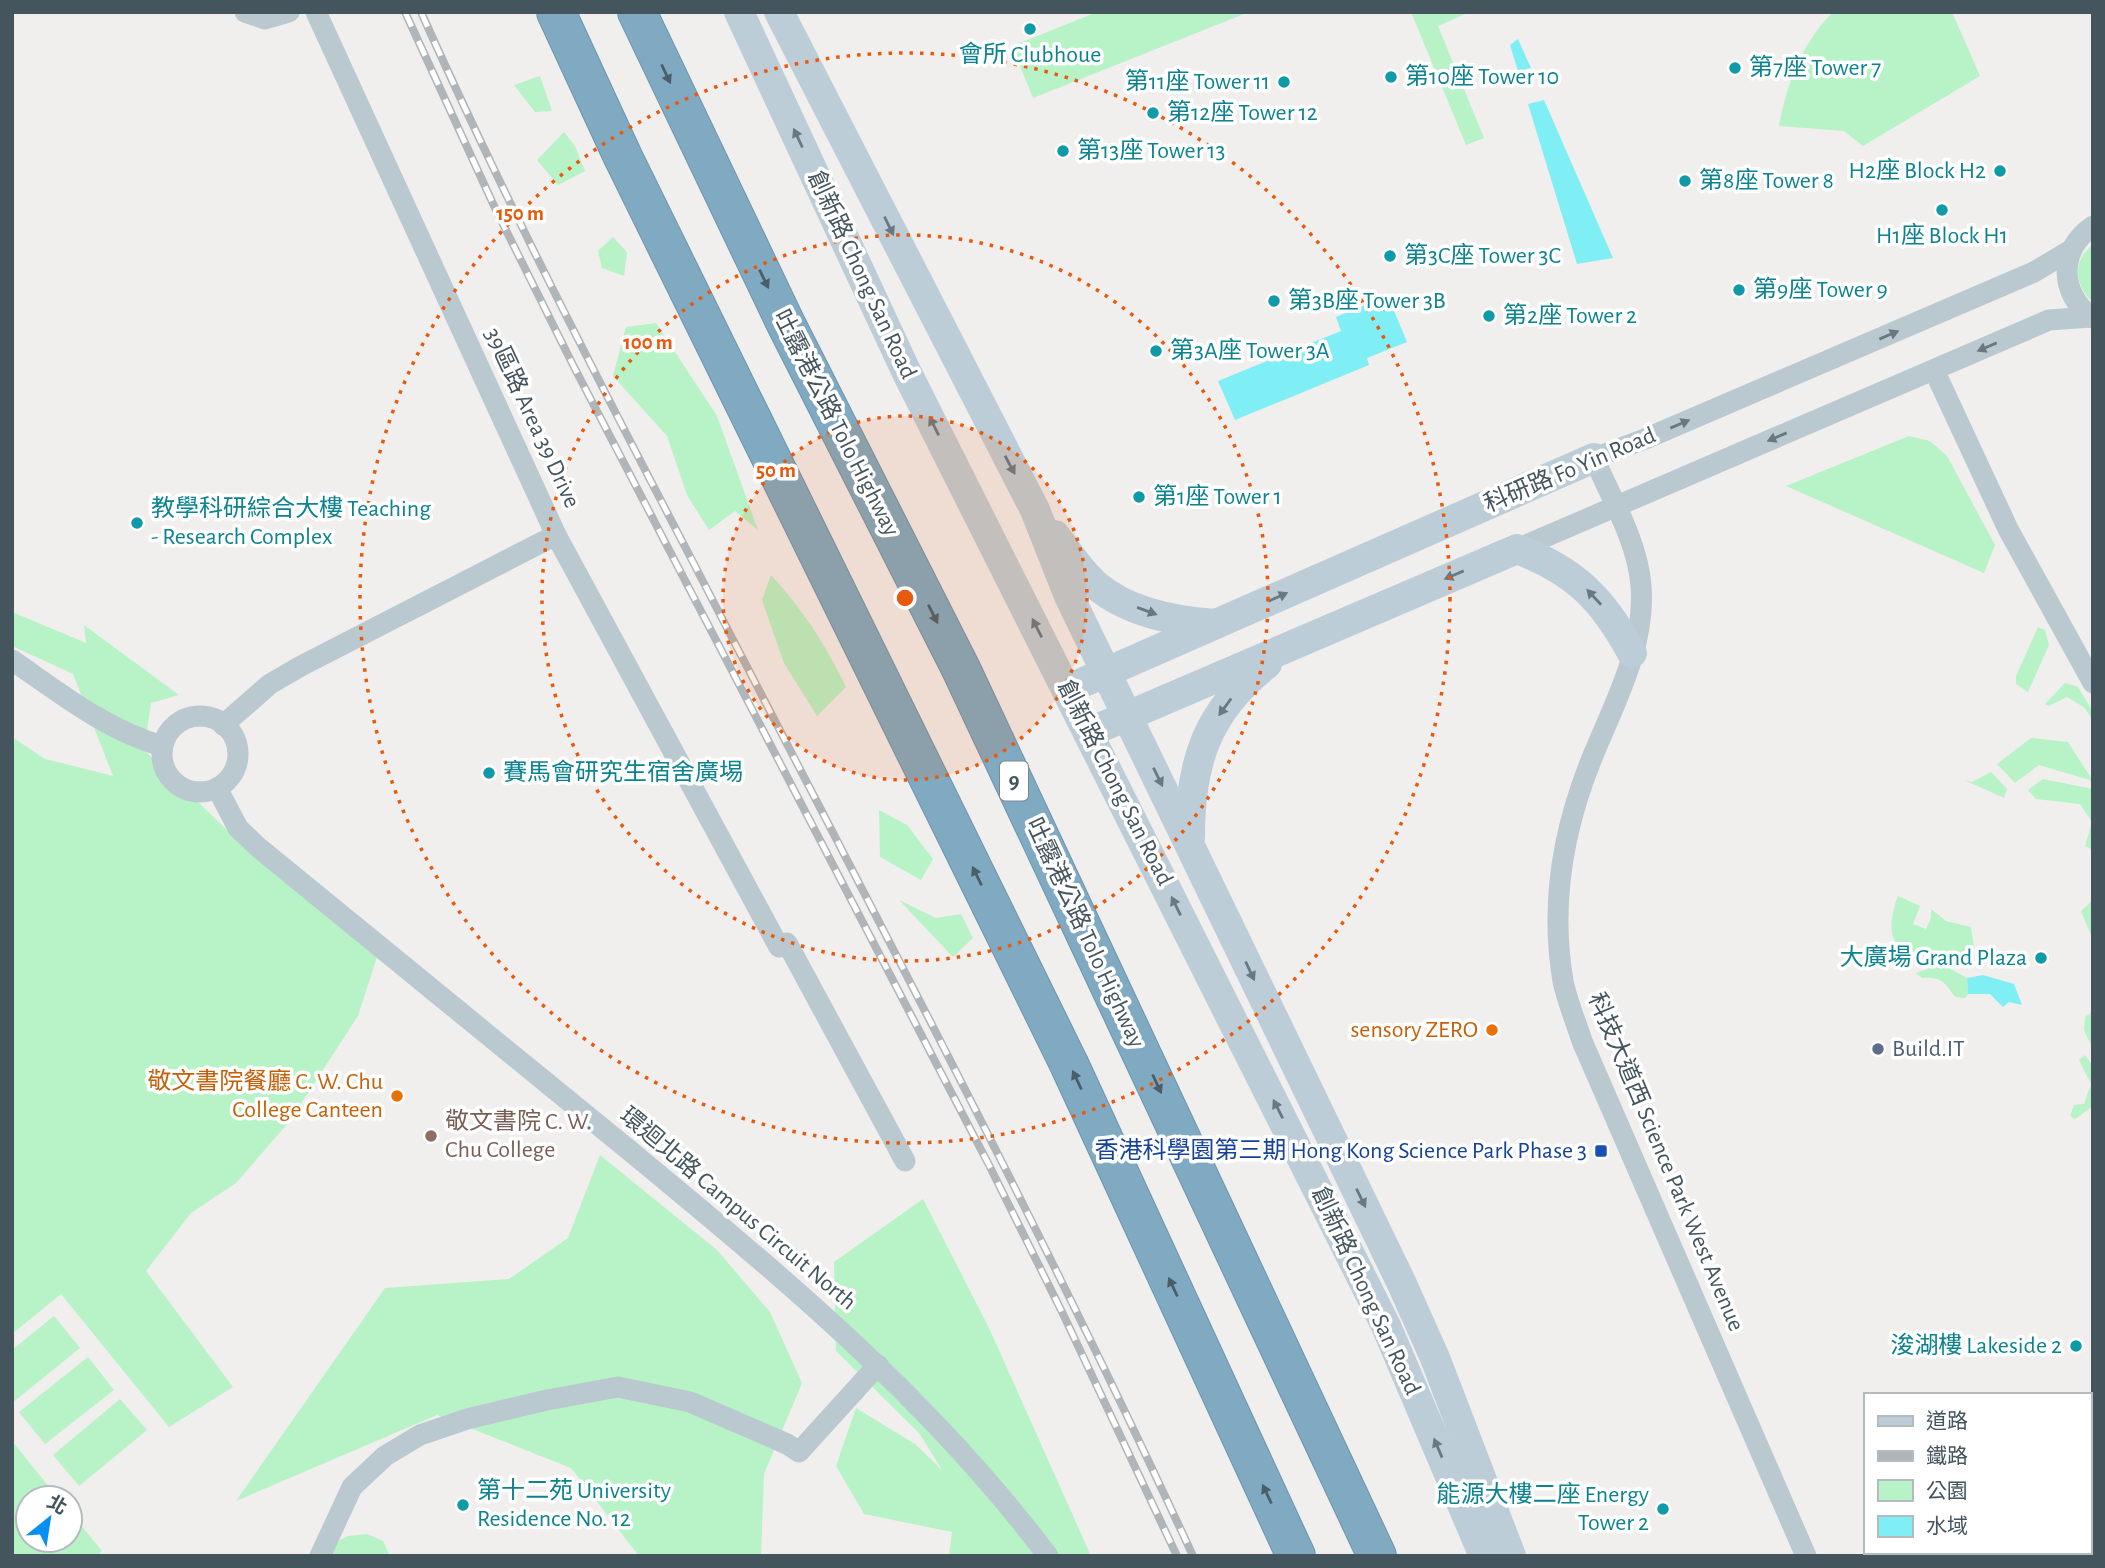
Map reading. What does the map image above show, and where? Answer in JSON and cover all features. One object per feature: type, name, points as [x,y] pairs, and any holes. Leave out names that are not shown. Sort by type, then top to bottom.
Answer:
[{"type":"highway","points":[[556,12],[623,157],[1069,1064],[1296,1556]]},
{"type":"highway","name":"吐露港公路 Tolo Highway","points":[[637,12],[786,324],[961,670],[1377,1556]]},
{"type":"main road","name":"創新路 Chong San Road","points":[[740,12],[906,371],[1090,732],[1386,1326],[1484,1556]]},
{"type":"main road","name":"創新路 Chong San Road","points":[[779,12],[1035,510],[1069,596],[1402,1284],[1439,1369],[1511,1556]]},
{"type":"main road","name":"科研路 Fo Yin Road","points":[[1068,689],[1594,458]]},
{"type":"main road","points":[[1035,510],[1088,578],[1112,596],[1159,616],[1215,624]]},
{"type":"main road","name":"科研路 Fo Yin Road","points":[[1090,732],[1517,549]]},
{"type":"main road","points":[[1517,549],[1569,574],[1593,594],[1615,621],[1632,653]]},
{"type":"main road","points":[[1190,843],[1194,771],[1213,723],[1231,698],[1256,673],[1292,644]]},
{"type":"street","points":[[245,12],[265,19],[289,12]]},
{"type":"street","name":"39區路 Area 39 Drive","points":[[223,724],[270,684],[301,666],[556,535],[316,12]]},
{"type":"street","name":"科研路 Fo Yin Road","points":[[2092,317],[2075,301],[2066,280],[2071,250],[2079,238],[2093,226]]},
{"type":"street","name":"科研路 Fo Yin Road","points":[[1594,458],[1645,439],[2034,272],[2071,250]]},
{"type":"street","name":"科研路 Fo Yin Road","points":[[1517,549],[2049,320],[2092,317]]},
{"type":"street","points":[[1934,370],[2029,571],[2093,683]]},
{"type":"street","name":"科技大道西 Science Park West Avenue","points":[[1594,458],[1632,544],[1642,587],[1641,609],[1624,682],[1591,760],[1569,825],[1558,881],[1558,933],[1564,983],[1582,1041],[1805,1556]]},
{"type":"street","points":[[556,535],[779,947],[787,943],[905,1161]]},
{"type":"street","points":[[12,660],[102,721],[132,737],[162,746]]},
{"type":"street","points":[[200,716],[223,724],[232,734],[237,758],[234,770],[217,788],[193,791],[172,780],[165,770],[162,746],[167,734],[187,718],[200,716]]},
{"type":"street","name":"環迴北路 Campus Circuit North","points":[[217,788],[238,828],[259,848],[800,1292],[911,1396],[992,1485],[1048,1556]]},
{"type":"street","points":[[320,1556],[352,1487],[385,1456],[420,1435],[547,1400],[618,1387],[690,1402],[787,1444],[799,1452],[878,1365]]},
{"type":"green space","points":[[1097,12],[1249,12],[1033,98],[1012,46]]},
{"type":"green space","points":[[1411,12],[1470,12],[1438,26],[1484,138],[1466,145]]},
{"type":"green space","points":[[1833,12],[1952,12],[1980,76],[1863,146],[1844,131],[1779,126],[1786,94],[1797,64],[1822,24]]},
{"type":"green space","points":[[540,76],[552,111],[535,112],[514,85]]},
{"type":"green space","points":[[564,132],[575,146],[585,171],[558,185],[537,160]]},
{"type":"green space","points":[[613,237],[627,252],[624,276],[602,268],[598,251]]},
{"type":"green space","points":[[2093,245],[2093,303],[2082,289],[2078,274],[2081,258]]},
{"type":"green space","points":[[656,323],[717,416],[758,530],[735,511],[709,530],[687,495],[667,436],[613,376],[626,327]]},
{"type":"green space","points":[[1909,436],[1930,441],[1947,456],[1995,545],[1984,573],[1786,486]]},
{"type":"green space","points":[[771,575],[813,628],[846,687],[817,716],[784,663],[762,600]]},
{"type":"green space","points":[[12,612],[86,643],[84,625],[179,695],[151,703],[144,750],[257,859],[377,957],[358,1016],[289,1122],[236,1183],[191,1213],[146,1271],[233,1387],[169,1427],[61,1294],[12,1334],[12,737],[45,759],[113,776],[73,674],[12,646]]},
{"type":"green space","points":[[2038,627],[2045,630],[2049,645],[2028,692],[2016,684],[2016,676]]},
{"type":"green space","points":[[2065,683],[2078,687],[2093,712],[2093,721],[2085,708],[2067,697],[2049,706],[2045,704]]},
{"type":"green space","points":[[2031,738],[2068,742],[2093,781],[2039,765],[2015,783],[1997,764]]},
{"type":"green space","points":[[1991,772],[2007,789],[2004,798],[1964,780],[1972,782]]},
{"type":"green space","points":[[2043,779],[2093,789],[2093,850],[2085,846],[2092,822],[2080,804],[2036,799],[2028,790]]},
{"type":"green space","points":[[879,810],[907,825],[933,859],[921,880],[880,857]]},
{"type":"green space","points":[[1898,896],[1920,906],[1913,924],[1926,929],[1931,918],[1931,909],[1946,921],[1971,927],[1974,948],[1971,953],[1961,956],[1915,955],[1897,945],[1891,925]]},
{"type":"green space","points":[[899,900],[936,918],[961,914],[973,938],[953,957]]},
{"type":"green space","points":[[2093,900],[2093,940],[2081,911]]},
{"type":"green space","points":[[1942,964],[1967,978],[1968,994],[1965,998],[1955,997],[1946,984],[1938,979],[1922,978],[1916,973]]},
{"type":"green space","points":[[2093,1011],[2091,1045],[2084,1030],[2085,1017]]},
{"type":"green space","points":[[2085,1055],[2093,1066],[2093,1106],[2075,1119],[2070,1116],[2074,1105],[2084,1104],[2091,1084],[2079,1060]]},
{"type":"green space","points":[[600,1155],[717,1250],[770,1312],[802,1383],[764,1474],[761,1556],[639,1556],[571,1468],[437,1415],[236,1501],[385,1288],[509,1279],[568,1238]]},
{"type":"green space","points":[[923,1199],[989,1328],[1091,1556],[949,1556],[952,1532],[864,1514],[836,1466],[856,1408],[915,1444],[942,1470],[919,1433],[836,1351],[834,1262]]},
{"type":"green space","points":[[54,1316],[80,1348],[12,1403],[12,1350]]},
{"type":"green space","points":[[88,1357],[114,1390],[45,1444],[19,1412]]},
{"type":"green space","points":[[120,1399],[147,1430],[81,1484],[77,1484],[53,1455]]},
{"type":"green space","points":[[12,1441],[47,1484],[14,1484],[14,1554],[84,1554],[84,1529],[102,1551],[96,1556],[12,1556]]},
{"type":"green space","points":[[367,1534],[383,1541],[390,1556],[331,1556],[336,1542],[348,1536]]},
{"type":"water","points":[[1518,39],[1531,68],[1518,71],[1510,45]]},
{"type":"water","points":[[1544,100],[1613,258],[1577,264],[1528,104]]},
{"type":"water","points":[[1388,296],[1407,342],[1367,358],[1369,365],[1235,420],[1218,381],[1341,331],[1336,317]]},
{"type":"water","points":[[1983,975],[2014,984],[2022,1005],[2009,1002],[2003,1007],[1990,994],[1968,994],[1967,978]]},
{"type":"railway","points":[[405,12],[495,208],[573,365],[989,1165],[1063,1314],[1177,1556]]},
{"type":"railway","points":[[421,12],[553,290],[1012,1181],[1193,1556]]},
{"type":"place","name":"會所 Clubhoue","points":[[1030,29]]},
{"type":"place","name":"第7座 Tower 7","points":[[1735,68]]},
{"type":"place","name":"第10座 Tower 10","points":[[1391,77]]},
{"type":"place","name":"第11座 Tower 11","points":[[1284,82]]},
{"type":"place","name":"第12座 Tower 12","points":[[1153,113]]},
{"type":"place","name":"第13座 Tower 13","points":[[1063,151]]},
{"type":"place","name":"H2座 Block H2","points":[[2000,171]]},
{"type":"place","name":"第8座 Tower 8","points":[[1685,181]]},
{"type":"place","name":"H1座 Block H1","points":[[1942,210]]},
{"type":"place","name":"第3C座 Tower 3C","points":[[1390,256]]},
{"type":"place","name":"第9座 Tower 9","points":[[1739,290]]},
{"type":"place","name":"第3B座 Tower 3B","points":[[1274,301]]},
{"type":"place","name":"第2座 Tower 2","points":[[1489,316]]},
{"type":"place","name":"第3A座 Tower 3A","points":[[1156,351]]},
{"type":"place","name":"第1座 Tower 1","points":[[1139,497]]},
{"type":"place","name":"教學科研綜合大樓 Teaching - Research Complex","points":[[137,523]]},
{"type":"place","name":"賽馬會研究生宿舍廣埸","points":[[489,773]]},
{"type":"place","name":"大廣場 Grand Plaza","points":[[2041,958]]},
{"type":"place","name":"sensory ZERO","points":[[1492,1030]]},
{"type":"place","name":"Build.IT","points":[[1878,1049]]},
{"type":"place","name":"敬文書院餐廳 C. W. Chu College Canteen","points":[[397,1096]]},
{"type":"place","name":"敬文書院 C. W. Chu College","points":[[431,1136]]},
{"type":"place","name":"香港科學園第三期 Hong Kong Science Park Phase 3","points":[[1601,1151]]},
{"type":"place","name":"浚湖樓 Lakeside 2","points":[[2076,1346]]},
{"type":"place","name":"第十二苑 University Residence No. 12","points":[[463,1505]]},
{"type":"place","name":"能源大樓二座 Energy Tower 2","points":[[1663,1509]]}]
